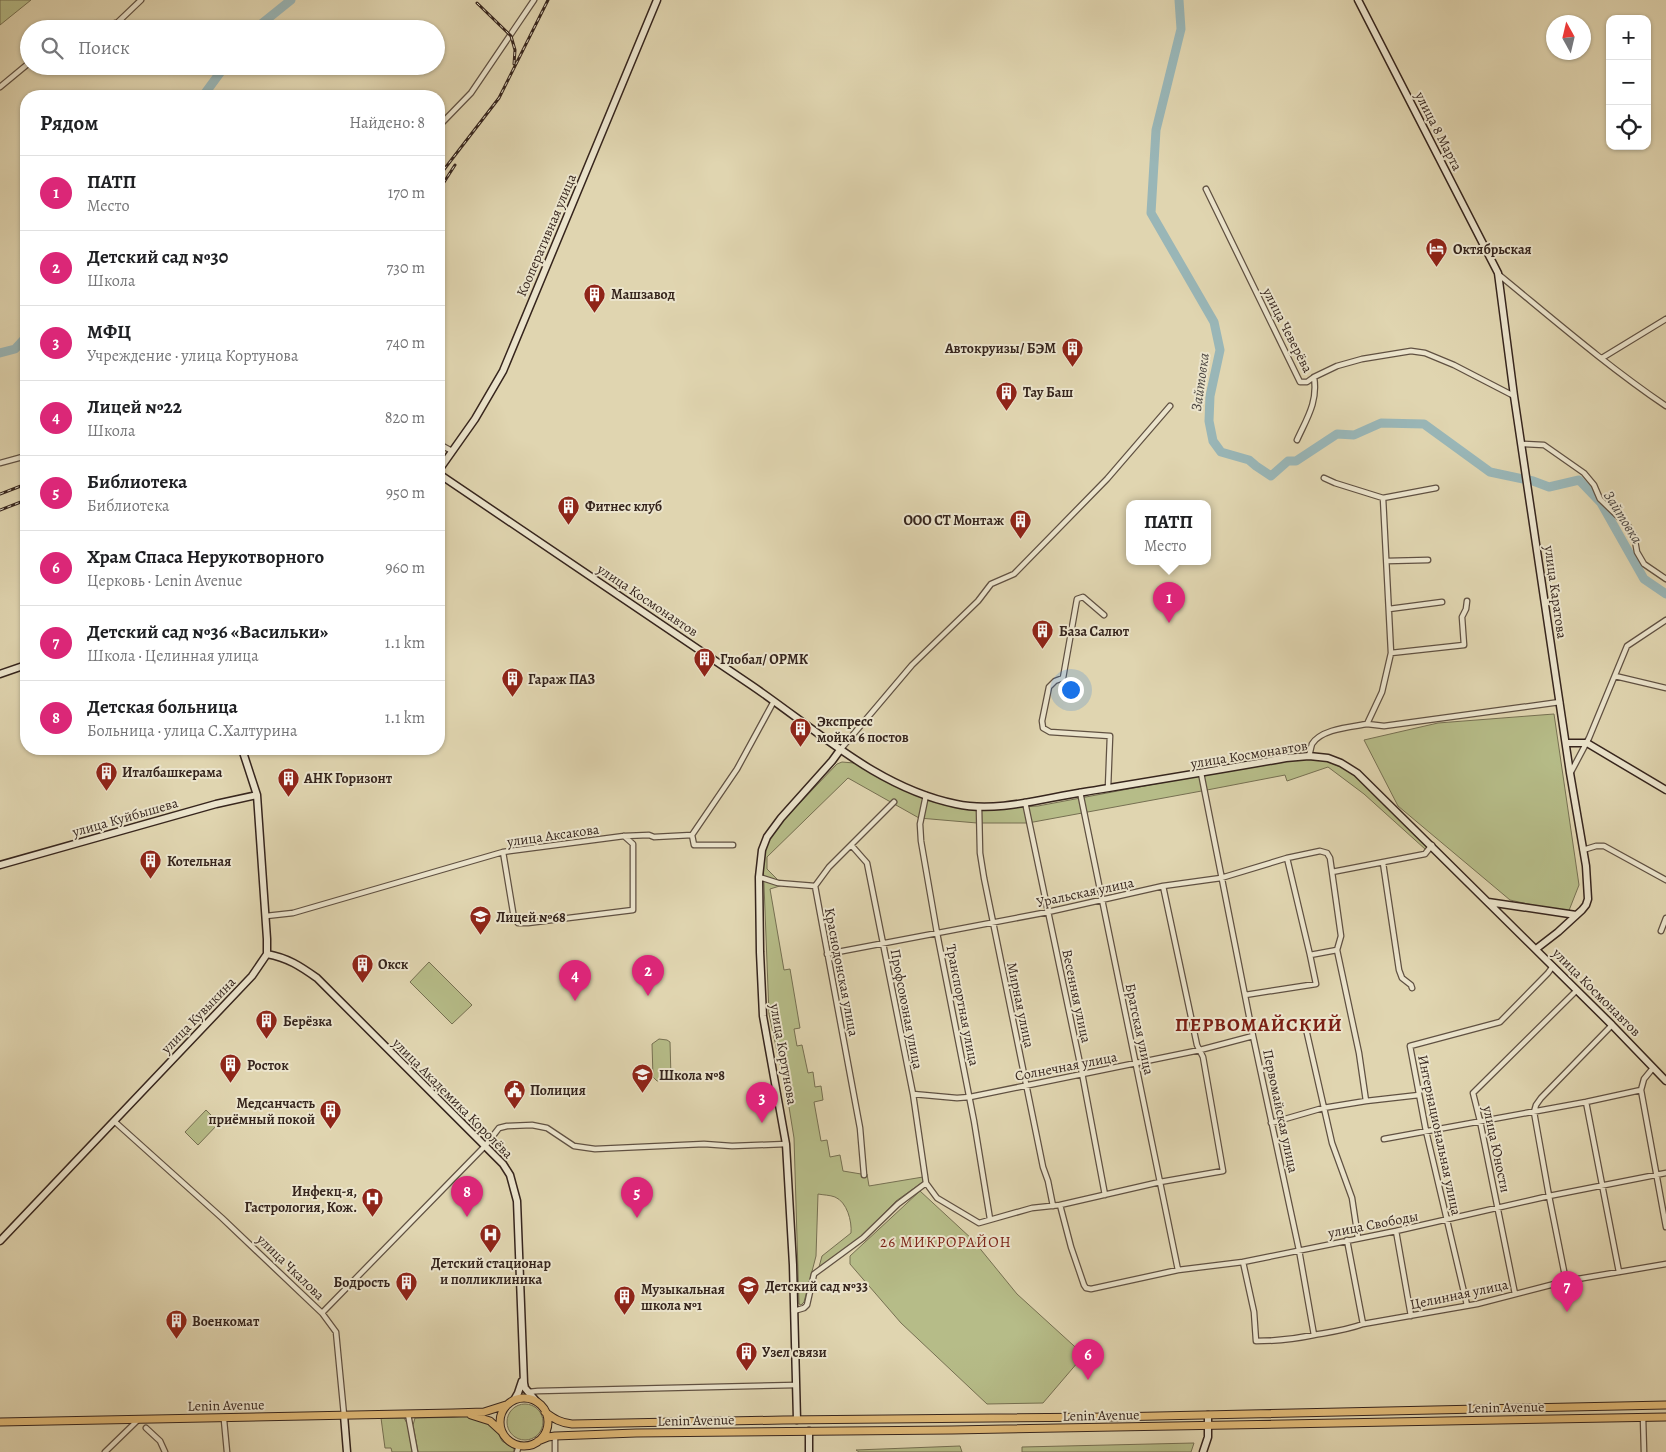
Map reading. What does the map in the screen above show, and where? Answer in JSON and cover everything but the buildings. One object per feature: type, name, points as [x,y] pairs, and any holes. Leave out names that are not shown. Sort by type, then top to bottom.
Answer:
[{"type":"main road","name":"Кооперативная улица","points":[[445,462],[475,419],[503,371],[657,0]]},
{"type":"main road","name":"улица 8 Марта","points":[[1358,0],[1498,274]]},
{"type":"main road","name":"улица Каратова","points":[[1498,274],[1514,396],[1583,850],[1588,899],[1586,905],[1576,915],[1536,949]]},
{"type":"main road","name":"улица Космонавтов","points":[[445,476],[774,701],[840,750],[888,778],[926,795],[956,804],[979,807],[1025,802],[1286,758],[1309,756],[1328,758],[1341,763],[1357,773],[1432,845],[1666,1081]]},
{"type":"main road","points":[[0,674],[20,667]]},
{"type":"main road","points":[[1566,743],[1587,742],[1666,790]]},
{"type":"main road","name":"улица Кортунова","points":[[798,1420],[786,1144],[763,1016],[759,877],[762,850],[767,837],[781,818],[832,762],[840,750]]},
{"type":"main road","points":[[244,755],[257,795],[267,954]]},
{"type":"main road","name":"улица Куйбышева","points":[[0,865],[216,804],[257,795]]},
{"type":"main road","points":[[1488,902],[1576,915]]},
{"type":"main road","name":"улица Кувыкина","points":[[0,1241],[252,976],[267,954]]},
{"type":"main road","name":"улица Академика Королёва","points":[[267,954],[280,956],[295,962],[317,978],[503,1164],[510,1175],[517,1201],[522,1372],[525,1388],[536,1401]]},
{"type":"main road","points":[[514,1400],[521,1388],[522,1372]]},
{"type":"main road","points":[[524,1398],[536,1401],[546,1412],[548,1424],[546,1430],[538,1441],[518,1448],[503,1433],[500,1419],[506,1405],[514,1400],[524,1398]]},
{"type":"main road","name":"Lenin Avenue","points":[[0,1422],[484,1412],[506,1405]]},
{"type":"main road","name":"Lenin Avenue","points":[[546,1412],[564,1424],[572,1424],[1208,1415],[1666,1405]]},
{"type":"main road","points":[[1533,1408],[1533,1419]]},
{"type":"main road","name":"Lenin Avenue","points":[[453,1413],[490,1421],[503,1433]]},
{"type":"main road","name":"улица Чкалова","points":[[344,1415],[347,1452]]},
{"type":"main road","points":[[1203,1452],[1208,1437],[1208,1415]]},
{"type":"main road","name":"Lenin Avenue","points":[[538,1441],[548,1436],[636,1433],[1209,1426],[1666,1417]]},
{"type":"main road","points":[[798,1420],[798,1431]]},
{"type":"main road","points":[[809,1420],[809,1452]]},
{"type":"street","points":[[120,20],[140,0]]},
{"type":"street","points":[[445,120],[471,93],[534,0]]},
{"type":"street","points":[[0,87],[20,70]]},
{"type":"street","name":"улица Чеверёва","points":[[1206,190],[1300,382],[1308,382],[1337,366],[1362,359],[1411,351],[1425,353],[1454,364],[1514,396]]},
{"type":"street","points":[[1498,274],[1639,388],[1666,406]]},
{"type":"street","points":[[1602,358],[1666,319]]},
{"type":"street","points":[[1297,440],[1312,407],[1316,390],[1314,377]]},
{"type":"street","points":[[840,750],[912,665],[978,601],[991,584],[1014,574],[1107,479],[1170,406]]},
{"type":"street","points":[[1522,444],[1544,445],[1584,473],[1594,485],[1600,499],[1629,527],[1634,535],[1637,552],[1644,564],[1666,579]]},
{"type":"street","points":[[445,447],[452,451]]},
{"type":"street","points":[[0,463],[20,458]]},
{"type":"street","points":[[1324,478],[1383,498],[1436,488]]},
{"type":"street","points":[[1367,724],[1382,692],[1391,653],[1383,498]]},
{"type":"street","points":[[1387,561],[1428,560]]},
{"type":"street","points":[[1104,614],[1083,597],[1077,599],[1063,678],[1048,687],[1042,722],[1043,728],[1050,732],[1110,736],[1108,788]]},
{"type":"street","points":[[1389,609],[1442,602]]},
{"type":"street","points":[[1391,653],[1464,645],[1462,617],[1467,602]]},
{"type":"street","points":[[1570,773],[1587,742],[1627,646],[1666,620]]},
{"type":"street","points":[[1615,676],[1666,688]]},
{"type":"street","points":[[733,844],[694,845],[692,836],[736,769],[774,701]]},
{"type":"street","points":[[1309,756],[1312,744],[1323,735],[1339,728],[1367,724],[1384,726],[1560,702]]},
{"type":"street","name":"Первомайская улица","points":[[1201,773],[1244,995],[1299,1250],[1314,1335]]},
{"type":"street","name":"Братская улица","points":[[1080,792],[1178,1270]]},
{"type":"street","name":"Транспортная улица","points":[[926,795],[920,824],[921,842],[970,1097],[990,1219]]},
{"type":"street","points":[[759,877],[778,883],[815,886],[829,867],[894,802]]},
{"type":"street","name":"Весенняя улица","points":[[1025,802],[1082,1073],[1105,1195]]},
{"type":"street","name":"Мирная улица","points":[[979,807],[980,853],[992,922],[1043,1167],[1053,1206]]},
{"type":"street","points":[[503,852],[514,918],[518,923],[633,910],[633,844],[624,836]]},
{"type":"street","name":"улица Аксакова","points":[[266,916],[293,913],[503,852],[624,836],[692,836]]},
{"type":"street","points":[[1366,1101],[1359,1053],[1337,950],[1341,936],[1332,872],[1425,854],[1432,845]]},
{"type":"street","name":"Профсоюзная улица","points":[[852,846],[867,863],[913,1094],[926,1183]]},
{"type":"street","points":[[1583,850],[1604,846],[1666,880]]},
{"type":"street","name":"Уральская улица","points":[[827,954],[1048,912],[1164,886],[1221,878],[1287,858],[1320,851],[1328,853],[1332,872]]},
{"type":"street","points":[[1244,995],[1316,984],[1287,858]]},
{"type":"street","points":[[1383,863],[1399,970],[1402,978],[1412,988]]},
{"type":"street","name":"Краснодонская улица","points":[[815,886],[860,1128],[864,1175]]},
{"type":"street","points":[[794,1311],[807,1305],[814,1274],[863,1238],[898,1204],[926,1183],[937,1198],[979,1223],[1032,1208],[1060,1205],[1160,1182],[1222,1171],[1200,1050],[1197,1044],[1164,886]]},
{"type":"street","points":[[1661,931],[1666,918]]},
{"type":"street","points":[[1310,955],[1337,950]]},
{"type":"street","name":"Интернациональная улица","points":[[1468,1306],[1426,1131],[1410,1046],[1500,1022],[1553,966]]},
{"type":"street","name":"улица Юности","points":[[1515,1294],[1473,1093],[1577,990]]},
{"type":"street","points":[[1566,1281],[1534,1112],[1541,1098],[1612,1025]]},
{"type":"street","points":[[1306,1029],[1332,1144],[1352,1198],[1358,1238]]},
{"type":"street","name":"Солнечная улица","points":[[913,1094],[957,1098],[970,1097],[1200,1050],[1253,1036]]},
{"type":"street","points":[[1653,1068],[1644,1079],[1641,1090],[1666,1227]]},
{"type":"street","points":[[1384,1139],[1534,1112],[1641,1090]]},
{"type":"street","points":[[1271,1123],[1323,1108],[1419,1095]]},
{"type":"street","points":[[1586,1102],[1619,1272]]},
{"type":"street","name":"улица Чкалова","points":[[114,1120],[222,1218],[322,1314],[336,1332],[344,1415]]},
{"type":"street","points":[[322,1314],[485,1146],[499,1128],[532,1125],[547,1128],[574,1146],[594,1149],[704,1144],[732,1146],[786,1144]]},
{"type":"street","name":"улица Свободы","points":[[1060,1205],[1071,1247],[1084,1285],[1086,1288],[1091,1289],[1178,1270],[1243,1262],[1498,1209],[1549,1196],[1666,1173]]},
{"type":"street","points":[[1396,1231],[1411,1316]]},
{"type":"street","points":[[1347,1240],[1363,1324]]},
{"type":"street","name":"Целинная улица","points":[[1243,1262],[1254,1312],[1256,1340],[1276,1341],[1300,1339],[1347,1330],[1363,1324],[1468,1306],[1566,1281],[1666,1264]]},
{"type":"street","points":[[528,1392],[796,1385]]},
{"type":"street","points":[[408,1414],[416,1452]]},
{"type":"street","points":[[1643,1417],[1644,1452]]},
{"type":"street","points":[[105,1452],[139,1419]]},
{"type":"street","points":[[224,1420],[227,1452]]},
{"type":"street","points":[[146,1428],[160,1441],[165,1452]]},
{"type":"street","points":[[555,1436],[555,1452]]},
{"type":"green space","points":[[0,0],[31,0],[0,25]]},
{"type":"green space","points":[[1554,714],[1579,885],[1568,913],[1510,900],[1398,806],[1364,740],[1438,723]]},
{"type":"green space","points":[[1312,758],[1338,766],[1355,776],[1429,849],[1425,849],[1364,794],[1328,767],[1287,781],[1285,775],[1028,823],[977,823],[919,818],[848,778],[767,857],[767,869],[783,885],[770,889],[784,970],[790,969],[800,1028],[794,1029],[797,1046],[802,1045],[808,1073],[813,1072],[815,1087],[821,1086],[823,1100],[814,1102],[821,1141],[827,1140],[830,1157],[840,1155],[843,1171],[867,1174],[869,1186],[923,1177],[924,1181],[896,1201],[862,1236],[819,1267],[822,1256],[851,1233],[851,1228],[850,1218],[843,1203],[835,1197],[818,1194],[816,1256],[804,1302],[801,1305],[799,1304],[794,1138],[769,1014],[763,859],[765,848],[773,831],[837,764],[842,762],[854,763],[910,791],[992,809],[1038,806],[1261,764]]},
{"type":"green space","points":[[429,962],[472,1005],[452,1024],[410,982]]},
{"type":"green space","points":[[659,1039],[670,1042],[671,1077],[668,1080],[657,1081],[653,1077],[652,1044]]},
{"type":"green space","points":[[206,1110],[219,1123],[198,1145],[185,1132]]},
{"type":"green space","points":[[920,1191],[973,1240],[1017,1294],[1084,1355],[1043,1403],[987,1404],[901,1323],[850,1264],[850,1256]]},
{"type":"green space","points":[[525,1404],[532,1405],[538,1409],[542,1415],[542,1429],[538,1435],[532,1439],[525,1440],[518,1439],[512,1435],[508,1429],[507,1422],[508,1415],[512,1409],[518,1405]]},
{"type":"green space","points":[[474,1417],[486,1421],[496,1429],[502,1441],[514,1448],[514,1452],[418,1452],[413,1425],[415,1418]]},
{"type":"green space","points":[[381,1418],[404,1418],[408,1425],[412,1452],[392,1452],[391,1448],[385,1448]]},
{"type":"green space","points":[[1194,1443],[1191,1452],[1022,1452],[1022,1447]]},
{"type":"green space","points":[[960,1446],[962,1452],[859,1452],[856,1450]]},
{"type":"waterway","name":"Зайтовка","points":[[266,20],[291,0]]},
{"type":"waterway","name":"Зайтовка","points":[[1179,0],[1181,29],[1156,130],[1151,213],[1214,322],[1220,350],[1210,396],[1209,421],[1213,441],[1221,452],[1249,460],[1271,476],[1288,461],[1296,461],[1337,434],[1354,435],[1381,423],[1424,424],[1490,472],[1533,481],[1549,487],[1579,480],[1601,503],[1644,579],[1666,594]]},
{"type":"waterway","name":"Зайтовка","points":[[207,90],[218,75]]},
{"type":"waterway","name":"Зайтовка","points":[[0,353],[15,349],[20,344]]},
{"type":"railway","points":[[445,168],[499,98],[548,0]]},
{"type":"railway","points":[[477,3],[511,36],[515,50],[514,64]]},
{"type":"railway","points":[[445,181],[455,165]]},
{"type":"railway","points":[[0,494],[20,486]]},
{"type":"railway","points":[[0,510],[20,502]]},
{"type":"place","name":"Октябрьская","points":[[1437,268]]},
{"type":"place","name":"Машзавод","points":[[595,313]]},
{"type":"place","name":"Автокруизы/ БЭМ","points":[[1072,367]]},
{"type":"place","name":"Тау Баш","points":[[1007,411]]},
{"type":"place","name":"Фитнес клуб","points":[[569,525]]},
{"type":"place","name":"ООО СТ Монтаж","points":[[1020,539]]},
{"type":"place","name":"ПАТП","points":[[1169,623]]},
{"type":"place","name":"База Салют","points":[[1043,650]]},
{"type":"place","name":"Глобал/ ОРМК","points":[[704,678]]},
{"type":"place","name":"Гараж ПАЗ","points":[[512,698]]},
{"type":"place","name":"Экспресс мойка 6 постов","points":[[801,748]]},
{"type":"place","name":"Италбашкерама","points":[[106,791]]},
{"type":"place","name":"АНК Горизонт","points":[[288,797]]},
{"type":"place","name":"Котельная","points":[[151,880]]},
{"type":"place","name":"Лицей №68","points":[[480,936]]},
{"type":"place","name":"Окск","points":[[362,983]]},
{"type":"place","name":"Детский сад №30","points":[[648,996]]},
{"type":"place","name":"Лицей №22","points":[[575,1001]]},
{"type":"place","name":"Берёзка","points":[[267,1040]]},
{"type":"place","name":"Росток","points":[[231,1084]]},
{"type":"place","name":"Школа №8","points":[[643,1094]]},
{"type":"place","name":"Полиция","points":[[514,1109]]},
{"type":"place","name":"МФЦ","points":[[762,1123]]},
{"type":"place","name":"Медсанчасть приёмный покой","points":[[331,1130]]},
{"type":"place","name":"Детская больница","points":[[467,1217]]},
{"type":"place","name":"Инфекц-я, Гастрология, Кож.","points":[[373,1218]]},
{"type":"place","name":"Библиотека","points":[[637,1218]]},
{"type":"place","name":"Детский стационар и полликлиника","points":[[491,1254]]},
{"type":"place","name":"Бодрость","points":[[406,1301]]},
{"type":"place","name":"Детский сад №33","points":[[749,1305]]},
{"type":"place","name":"Детский сад №36 «Васильки»","points":[[1567,1312]]},
{"type":"place","name":"Музыкальная школа №1","points":[[625,1316]]},
{"type":"place","name":"Военкомат","points":[[176,1340]]},
{"type":"place","name":"Узел связи","points":[[746,1371]]},
{"type":"place","name":"Храм Спаса Нерукотворного","points":[[1088,1380]]},
{"type":"district","name":"ПЕРВОМАЙСКИЙ","points":[[1259,1024]]},
{"type":"district","name":"26 МИКРОРАЙОН","points":[[946,1242]]}]
